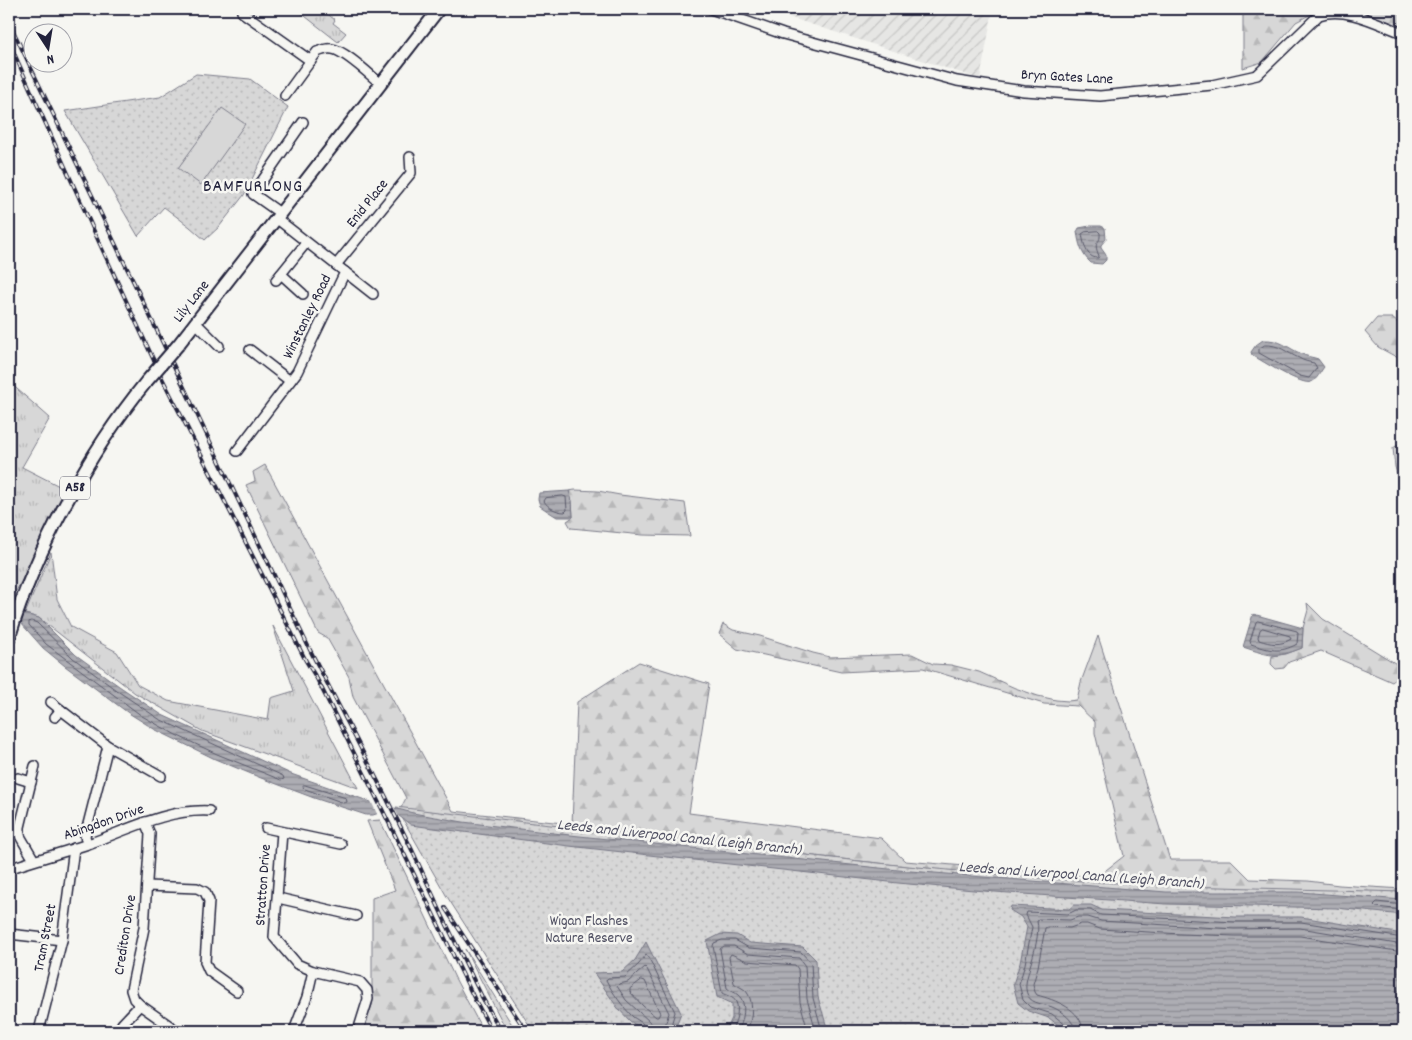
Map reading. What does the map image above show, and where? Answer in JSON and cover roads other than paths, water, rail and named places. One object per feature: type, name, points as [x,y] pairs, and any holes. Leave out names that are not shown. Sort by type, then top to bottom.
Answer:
[{"type":"main road","name":"Lily Lane","points":[[10,633],[45,546],[77,485],[109,432],[146,382],[178,344],[439,9]]},
{"type":"street","name":"Bryn Gates Lane","points":[[711,9],[783,34],[957,80],[1024,91],[1100,96],[1212,85],[1257,75],[1319,16],[1327,13],[1335,12],[1353,15],[1403,33]]},
{"type":"street","points":[[242,12],[311,61]]},
{"type":"street","points":[[285,96],[317,52],[323,49],[340,51],[381,84]]},
{"type":"street","name":"Winstanley Road","points":[[240,445],[297,372],[345,272],[306,243],[253,194],[303,122]]},
{"type":"street","name":"Enid Place","points":[[336,265],[411,173],[410,157]]},
{"type":"street","points":[[304,294],[278,277],[306,243]]},
{"type":"street","points":[[345,272],[373,294]]},
{"type":"street","points":[[195,322],[219,346]]},
{"type":"street","points":[[250,350],[290,381]]},
{"type":"street","points":[[51,702],[58,713],[108,746],[161,776]]},
{"type":"street","points":[[87,844],[86,836],[108,746]]},
{"type":"street","points":[[34,860],[20,836],[20,827],[35,766]]},
{"type":"street","points":[[18,778],[31,782]]},
{"type":"street","name":"Abingdon Drive","points":[[9,867],[87,844],[166,816],[209,811]]},
{"type":"street","name":"Crediton Drive","points":[[140,1005],[134,999],[131,990],[144,928],[150,834],[145,822]]},
{"type":"street","name":"Stratton Drive","points":[[266,828],[340,844]]},
{"type":"street","name":"Stratton Drive","points":[[282,832],[274,937],[297,964],[313,971],[360,982],[367,990],[368,999],[358,1031]]},
{"type":"street","name":"Tram Street","points":[[39,1031],[62,940],[74,848]]},
{"type":"street","points":[[147,886],[197,888],[205,892],[209,901],[205,962],[209,971],[237,991]]},
{"type":"street","points":[[278,898],[356,916]]},
{"type":"street","points":[[9,934],[62,940]]},
{"type":"street","points":[[294,1031],[307,997],[313,971]]},
{"type":"street","points":[[121,1031],[122,1024],[140,1005],[178,1031]]},
{"type":"water","points":[[1090,226],[1105,228],[1106,239],[1101,248],[1106,255],[1106,260],[1102,264],[1091,263],[1080,245],[1077,232],[1079,228]]},
{"type":"water","points":[[1263,340],[1279,342],[1304,355],[1318,359],[1324,367],[1317,378],[1311,382],[1291,377],[1252,355],[1251,352],[1256,345]]},
{"type":"water","points":[[569,491],[573,517],[557,517],[540,506],[539,493]]},
{"type":"water","name":"Leeds and Liverpool Canal (Leigh Branch)","points":[[9,599],[13,605],[25,614],[39,618],[76,655],[162,715],[291,774],[371,802],[413,813],[463,822],[570,835],[898,870],[1166,892],[1299,892],[1403,900],[1403,915],[1336,908],[1166,904],[898,883],[569,846],[411,825],[399,816],[379,813],[366,815],[261,778],[215,759],[154,729],[127,712],[43,648],[20,622],[9,614]]},
{"type":"water","points":[[1253,614],[1303,628],[1302,648],[1285,654],[1272,655],[1243,647]]},
{"type":"water","points":[[1074,905],[1091,905],[1102,910],[1235,917],[1301,917],[1403,934],[1403,1031],[1066,1031],[1049,1018],[1028,1011],[1018,1003],[1013,984],[1020,963],[1027,927],[1021,917],[1010,910],[1011,906],[1069,909]]},
{"type":"water","points":[[721,934],[737,935],[750,943],[803,947],[816,960],[818,997],[828,1031],[726,1031],[732,1018],[732,1004],[717,997],[707,941]]},
{"type":"water","points":[[646,942],[681,1013],[677,1023],[678,1031],[644,1031],[630,1021],[617,1007],[594,973],[622,972],[635,960]]},
{"type":"railway","points":[[9,22],[309,648],[386,797],[482,997],[501,1031]]},
{"type":"railway","points":[[9,42],[162,378],[306,661],[317,679],[492,1031]]},
{"type":"railway","points":[[445,908],[526,1031]]},
{"type":"district","name":"BAMFURLONG","points":[[253,187]]},
{"type":"park label","name":"Wigan Flashes Nature Reserve","points":[[589,930]]}]
